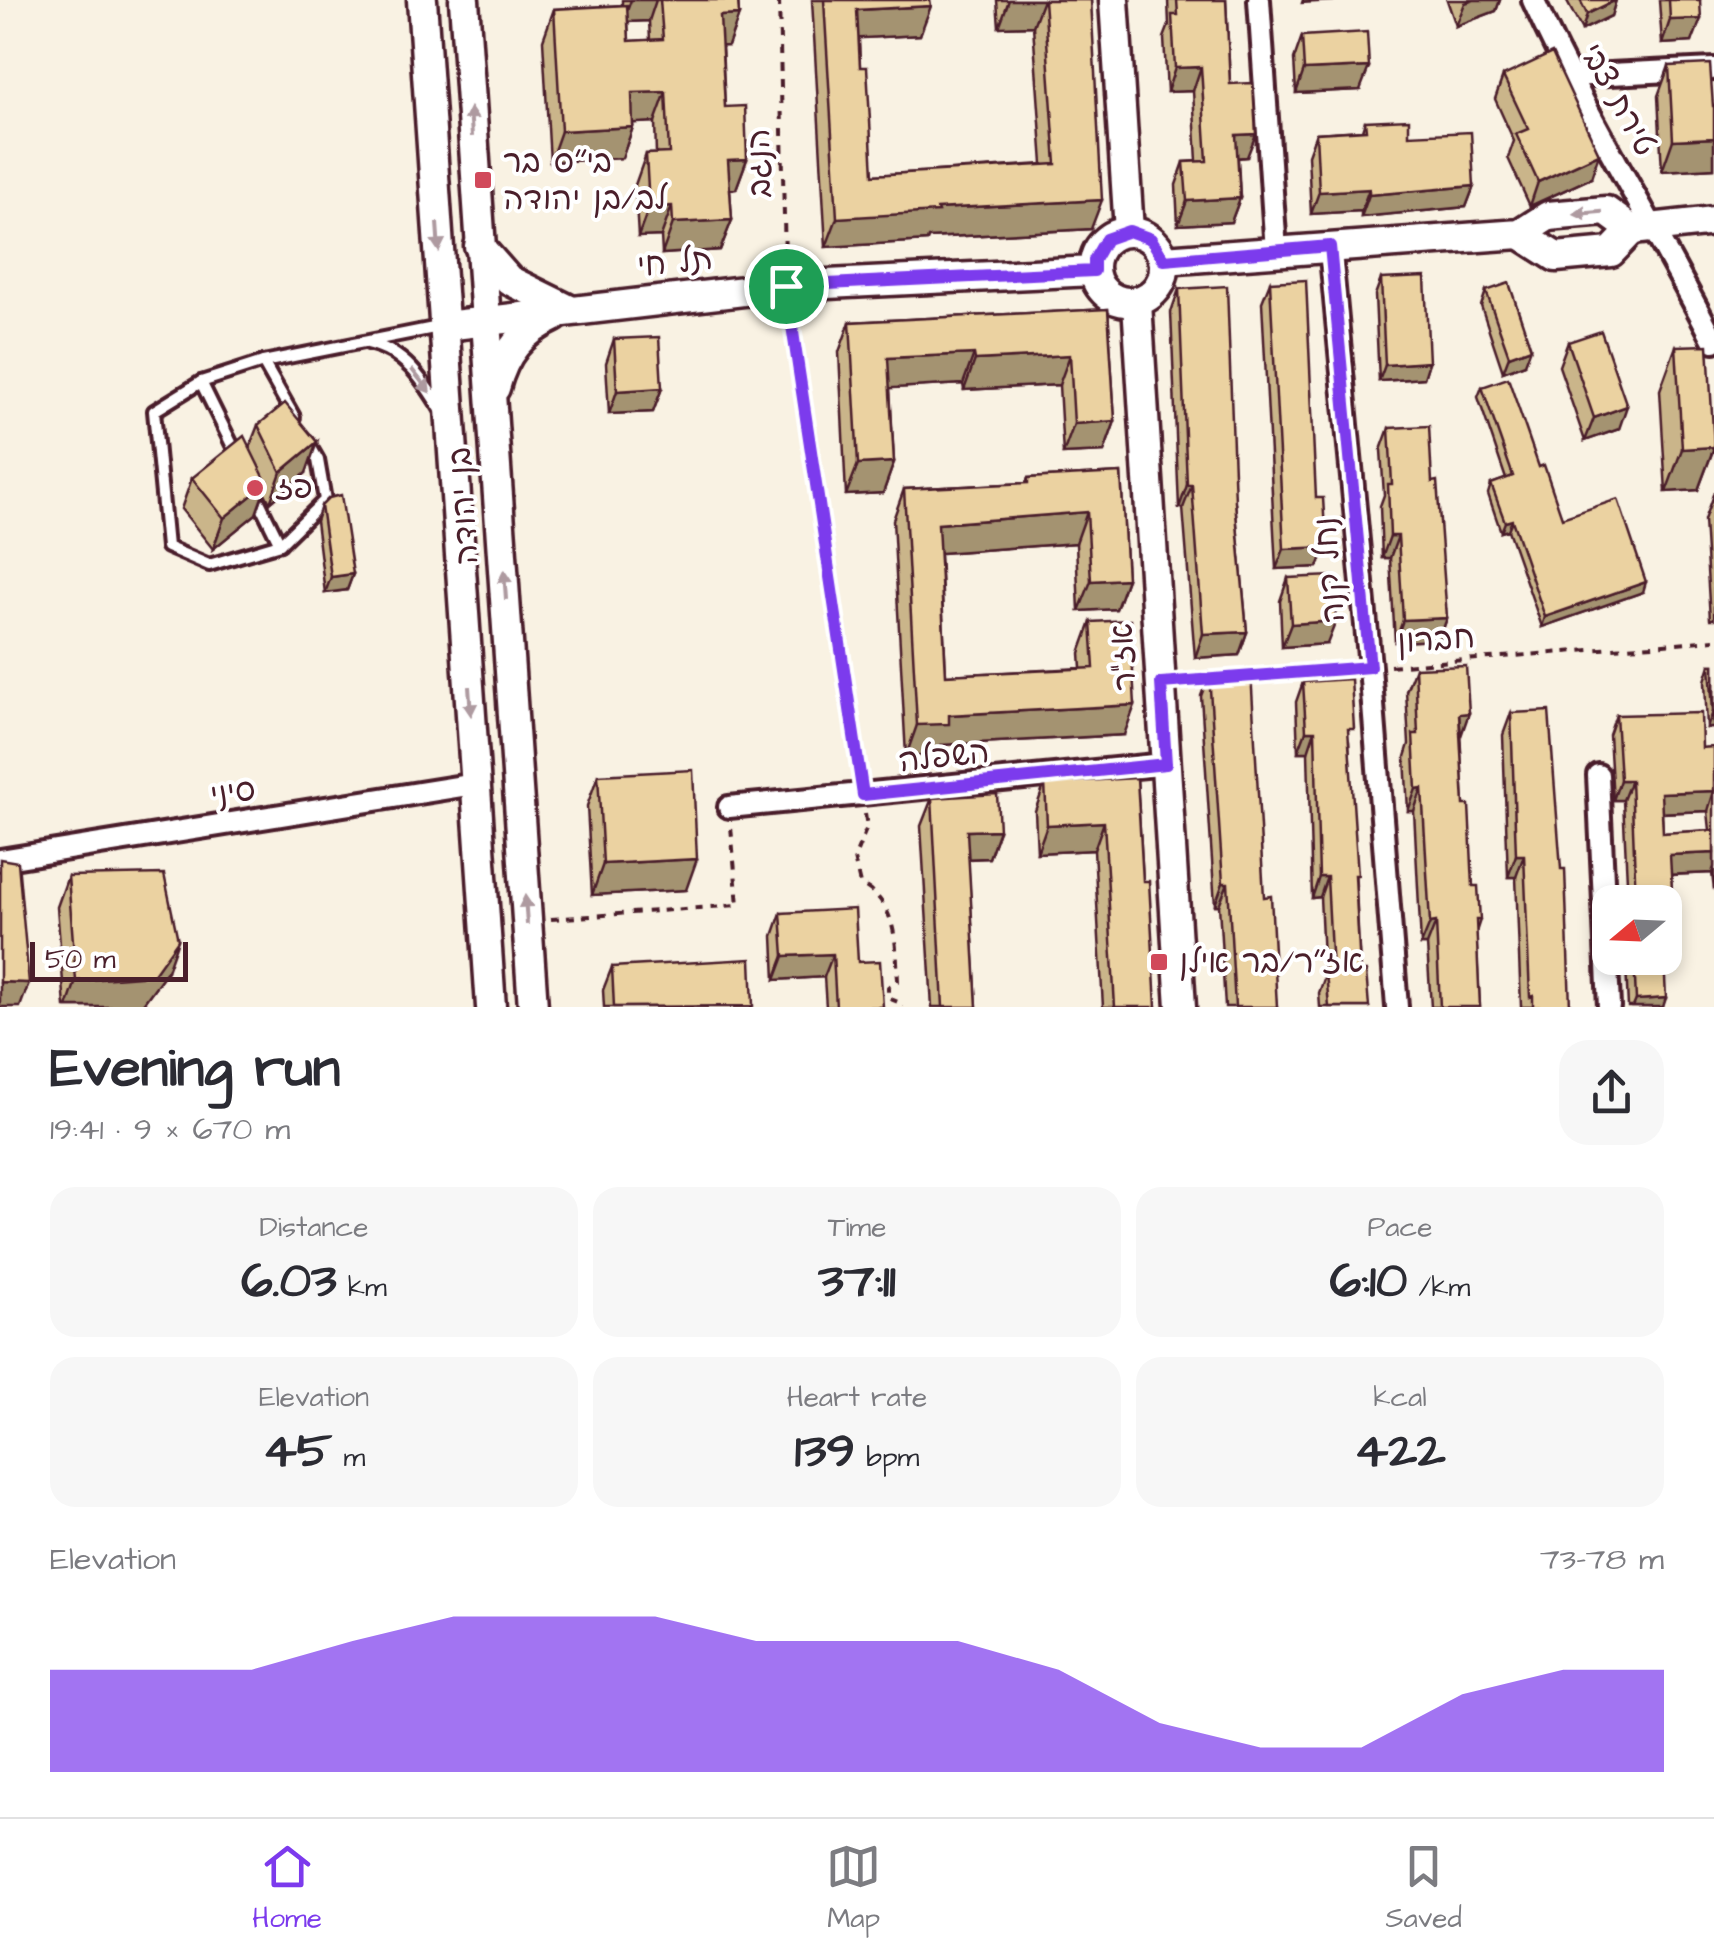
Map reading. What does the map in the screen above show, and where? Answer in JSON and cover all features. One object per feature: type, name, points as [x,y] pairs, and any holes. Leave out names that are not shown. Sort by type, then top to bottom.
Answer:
[{"type":"street","name":"בן יהודה","points":[[422,0],[491,1007]]},
{"type":"street","name":"בן יהודה","points":[[464,0],[533,1007]]},
{"type":"street","points":[[1114,0],[1129,231]]},
{"type":"street","points":[[1259,0],[1276,251]]},
{"type":"street","name":"טירת צבי","points":[[1533,0],[1644,228],[1714,340]]},
{"type":"street","points":[[1568,76],[1714,69]]},
{"type":"street","points":[[1164,260],[1520,234],[1548,216],[1606,211],[1644,228],[1714,221]]},
{"type":"street","points":[[1520,234],[1556,257],[1611,252],[1644,228]]},
{"type":"street","points":[[1129,231],[1151,239],[1164,260],[1162,280],[1156,290],[1137,303],[1115,299],[1105,292],[1094,271],[1094,260],[1106,239],[1129,231]]},
{"type":"street","points":[[479,246],[509,280],[569,310]]},
{"type":"street","name":"נחל קנה","points":[[1330,246],[1397,1007]]},
{"type":"street","name":"תל חי","points":[[445,326],[786,286],[1094,271]]},
{"type":"street","name":"אז\"ר","points":[[1137,303],[1181,1007]]},
{"type":"street","points":[[492,400],[506,357],[517,342],[530,330],[569,310]]},
{"type":"street","name":"השפלה","points":[[729,807],[1166,764]]},
{"type":"street","points":[[1598,775],[1609,1007]]},
{"type":"street","name":"סיני","points":[[0,860],[475,784]]},
{"type":"lane","points":[[262,362],[318,460],[326,500],[280,544],[209,565],[167,547],[154,411],[201,382],[262,362],[445,326]]},
{"type":"lane","points":[[362,342],[393,352],[410,367],[443,414],[454,446]]},
{"type":"lane","points":[[201,382],[240,463]]},
{"type":"lane","points":[[248,479],[280,544]]},
{"type":"path","name":"הנגב","points":[[778,0],[786,286],[863,795],[866,827],[854,859],[860,884],[878,893],[895,930],[898,981],[888,987],[888,998],[902,1007]]},
{"type":"path","name":"חברון","points":[[1237,678],[1714,640]]},
{"type":"path","points":[[1161,683],[1218,679]]},
{"type":"path","points":[[527,921],[738,905],[729,807]]},
{"type":"building","points":[[660,0],[738,0],[739,15],[720,16],[725,107],[745,106],[747,159],[728,160],[732,220],[673,223],[672,206],[649,207],[646,154],[669,153],[666,92],[632,93],[633,127],[561,131],[554,9],[627,5],[629,41],[663,39]]},
{"type":"building","points":[[824,0],[930,0],[931,6],[857,10],[860,67],[867,67],[873,175],[1056,164],[1044,0],[1091,0],[1102,200],[837,218]]},
{"type":"building","points":[[1177,0],[1226,0],[1230,84],[1253,83],[1256,134],[1236,135],[1240,198],[1187,201],[1184,162],[1207,161],[1201,67],[1175,68],[1172,15],[1178,15]]},
{"type":"building","points":[[1580,0],[1616,0],[1587,14]]},
{"type":"building","points":[[1669,0],[1700,0],[1701,19],[1670,20]]},
{"type":"building","points":[[1367,32],[1369,67],[1304,70],[1302,36]]},
{"type":"building","points":[[1552,53],[1599,154],[1538,182],[1516,134],[1528,129],[1503,76]]},
{"type":"building","points":[[1710,64],[1714,138],[1673,140],[1669,66]]},
{"type":"building","points":[[1409,119],[1409,135],[1471,132],[1474,186],[1369,195],[1369,189],[1319,192],[1316,133],[1366,130],[1365,121]]},
{"type":"building","points":[[1425,277],[1429,362],[1385,365],[1381,279]]},
{"type":"building","points":[[1306,280],[1316,498],[1323,498],[1326,547],[1284,549],[1270,282]]},
{"type":"building","points":[[1509,283],[1531,348],[1509,356],[1486,291]]},
{"type":"building","points":[[1227,286],[1235,502],[1247,632],[1203,634],[1192,485],[1187,485],[1179,289]]},
{"type":"building","points":[[1108,309],[1115,421],[1074,424],[1070,355],[975,360],[974,354],[888,358],[894,462],[858,464],[850,322]]},
{"type":"building","points":[[1601,331],[1627,406],[1594,418],[1568,342]]},
{"type":"building","points":[[659,337],[662,388],[617,391],[614,339]]},
{"type":"building","points":[[1708,345],[1714,447],[1682,449],[1676,346]]},
{"type":"building","points":[[1508,378],[1539,467],[1544,465],[1562,518],[1618,499],[1646,582],[1545,617],[1512,520],[1505,522],[1491,484],[1513,476],[1482,387]]},
{"type":"building","points":[[285,403],[317,442],[281,472],[258,425]]},
{"type":"building","points":[[1429,426],[1447,618],[1403,620],[1398,536],[1390,536],[1389,428]]},
{"type":"building","points":[[244,436],[267,483],[224,518],[192,478]]},
{"type":"building","points":[[1121,473],[1127,579],[1091,581],[1087,512],[938,524],[946,675],[1094,668],[1091,622],[1130,620],[1135,705],[949,715],[949,724],[917,725],[904,489],[1028,483],[1028,478]]},
{"type":"building","points":[[341,495],[353,574],[331,577],[321,506],[329,498]]},
{"type":"building","points":[[1333,576],[1336,621],[1291,624],[1288,578]]},
{"type":"building","points":[[1710,665],[1714,665],[1714,712],[1713,712]]},
{"type":"building","points":[[1466,666],[1469,713],[1459,714],[1464,805],[1469,805],[1473,886],[1478,886],[1480,1007],[1440,1007],[1436,922],[1430,923],[1422,788],[1416,789],[1415,668]]},
{"type":"building","points":[[1251,672],[1264,897],[1271,896],[1277,1007],[1235,1007],[1228,883],[1223,883],[1209,674]]},
{"type":"building","points":[[1351,679],[1354,729],[1348,729],[1360,971],[1366,971],[1369,1007],[1329,1007],[1326,972],[1332,972],[1327,877],[1319,877],[1315,731],[1306,731],[1303,682]]},
{"type":"building","points":[[1549,711],[1561,869],[1565,869],[1570,1007],[1533,1007],[1524,855],[1516,855],[1511,713]]},
{"type":"building","points":[[1701,713],[1702,748],[1714,747],[1714,791],[1661,793],[1663,833],[1714,830],[1714,853],[1670,855],[1672,885],[1635,885],[1631,780],[1620,780],[1616,715]]},
{"type":"building","points":[[693,770],[697,859],[603,864],[598,775]]},
{"type":"building","points":[[1137,778],[1143,881],[1149,881],[1156,1007],[1115,1007],[1104,822],[1047,825],[1045,783]]},
{"type":"building","points":[[997,794],[999,830],[967,831],[977,1007],[943,1007],[932,798]]},
{"type":"building","points":[[0,859],[18,862],[29,983],[0,982]]},
{"type":"building","points":[[164,874],[178,940],[153,975],[76,981],[68,876]]},
{"type":"building","points":[[855,909],[858,962],[880,961],[883,1007],[836,1007],[833,954],[784,956],[781,913]]},
{"type":"building","points":[[751,959],[753,1006],[614,1007],[612,967]]},
{"type":"building","points":[[1635,975],[1665,975],[1666,998],[1636,1000]]},
{"type":"place","name":"בי״ס בר לב/בן יהודה","points":[[483,180]]},
{"type":"place","name":"פז","points":[[255,488]]},
{"type":"place","name":"אז״ר/בר אילן","points":[[1159,962]]},
{"type":"route","points":[[1129,231],[1151,239],[1164,260],[1330,246],[1370,667],[1161,683],[1166,764],[863,795],[786,286],[1094,271],[1098,248],[1106,239],[1129,231]]}]
